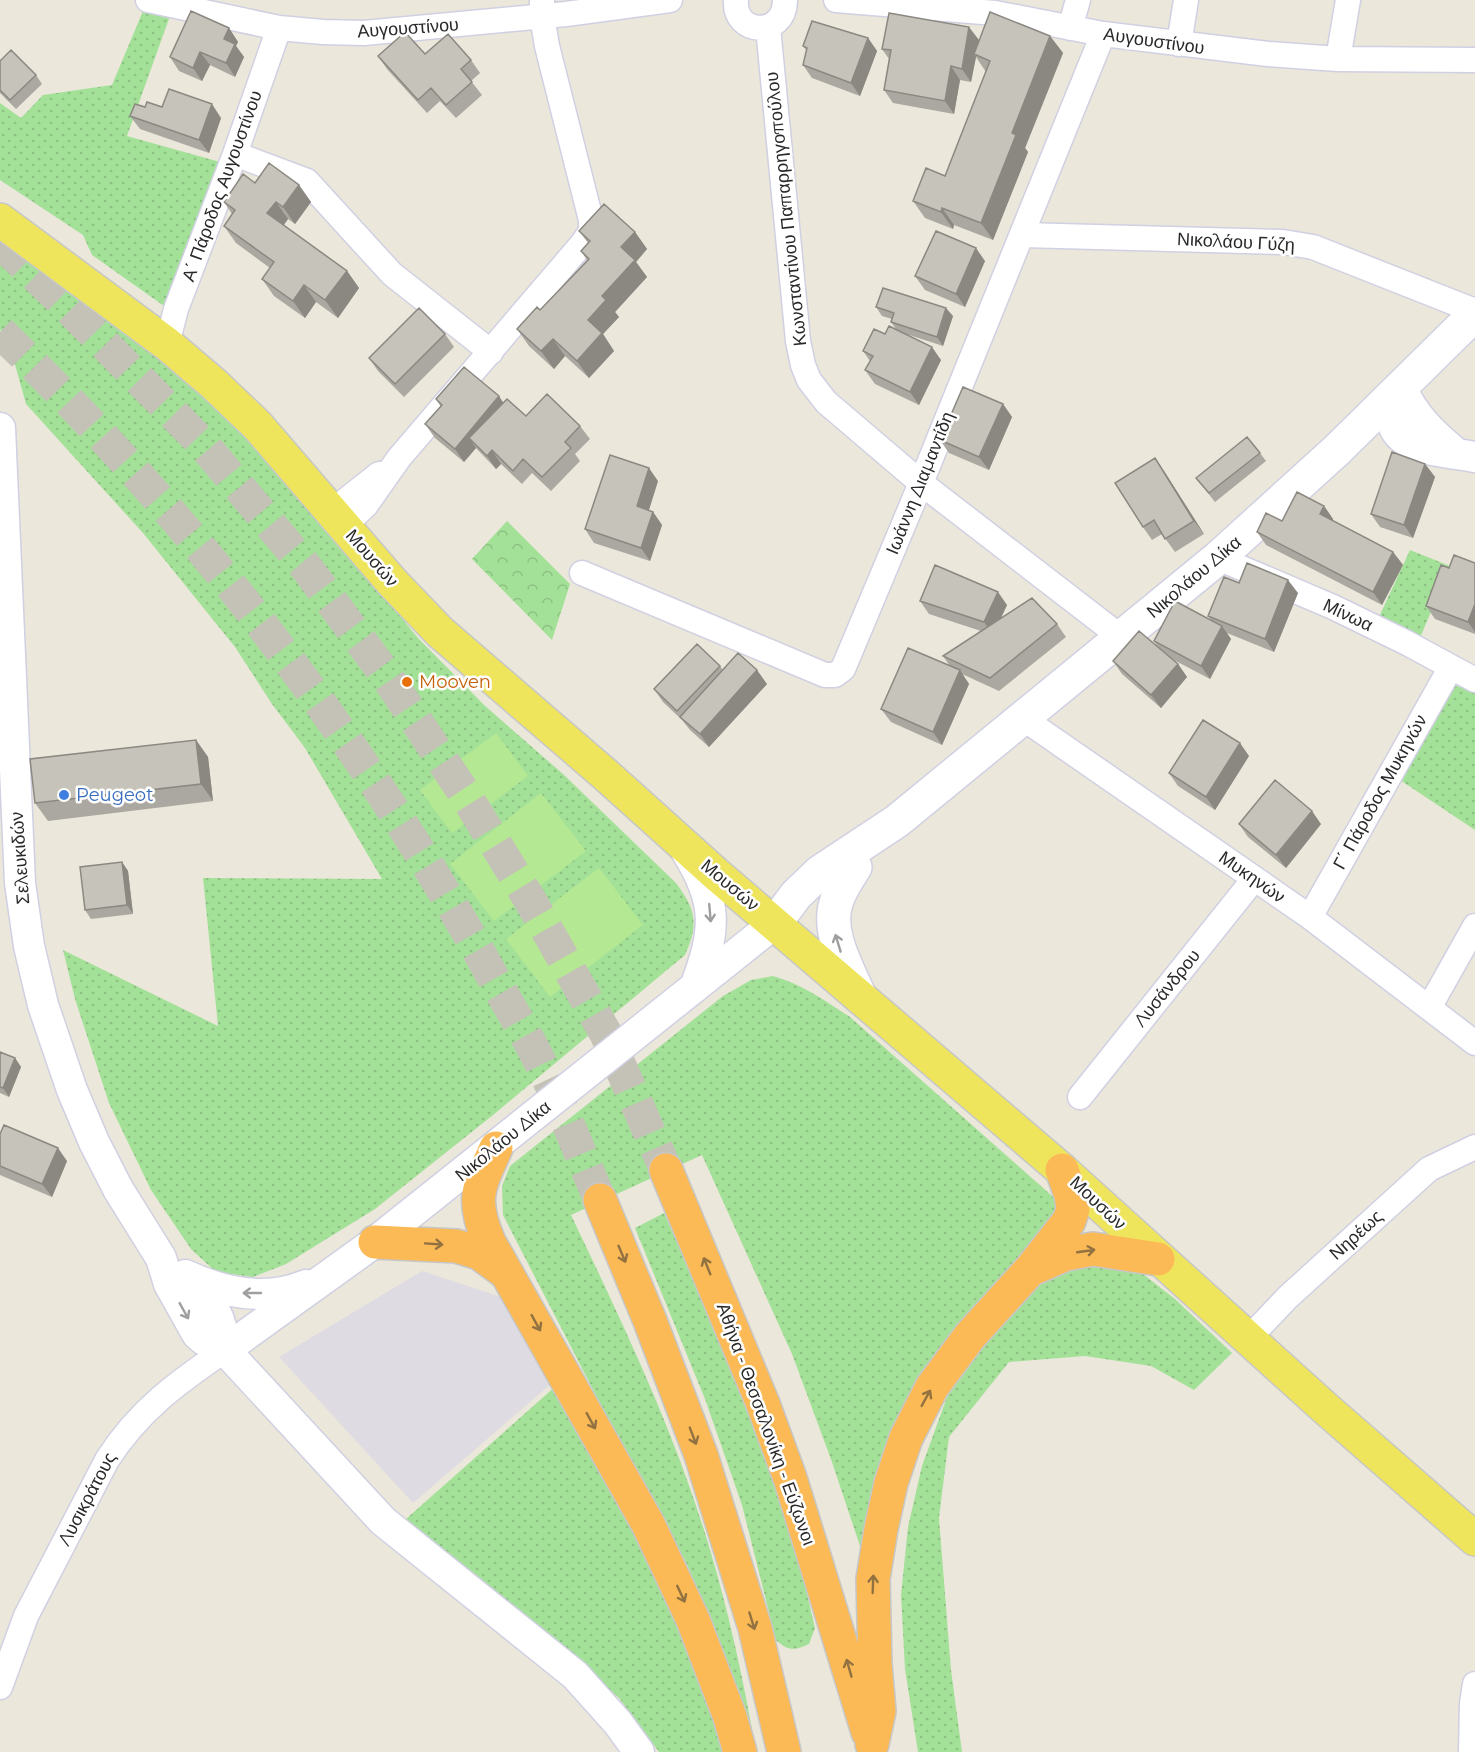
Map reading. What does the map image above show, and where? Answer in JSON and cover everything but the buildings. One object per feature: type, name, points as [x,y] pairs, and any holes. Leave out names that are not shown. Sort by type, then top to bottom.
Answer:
[{"type":"highway","points":[[496,1148],[479,1187],[477,1209],[489,1242],[648,1524],[693,1620],[730,1717],[740,1752]]},
{"type":"highway","name":"Αθήνα - Θεσσαλονίκη - Εύζωνοι","points":[[666,1170],[741,1350],[790,1478],[873,1748]]},
{"type":"highway","points":[[873,1748],[879,1711],[875,1664],[873,1579],[891,1483],[906,1438],[932,1387],[970,1336],[1031,1269],[1069,1221],[1073,1209],[1071,1195],[1062,1170]]},
{"type":"highway","points":[[600,1200],[650,1321],[700,1455],[755,1628],[784,1752]]},
{"type":"highway","points":[[375,1242],[456,1246],[479,1253],[509,1275]]},
{"type":"highway","points":[[1031,1269],[1066,1254],[1093,1249],[1158,1259]]},
{"type":"main road","name":"Μουσών","points":[[0,220],[167,344],[214,384],[257,425],[337,519],[440,632],[1062,1170],[1158,1259],[1475,1539]]},
{"type":"main road","name":"Νικολάου Δίκα","points":[[775,923],[796,895],[820,872],[897,821],[1218,558],[1337,450],[1475,313]]},
{"type":"main road","name":"Νικολάου Δίκα","points":[[775,923],[809,904],[855,867],[897,821]]},
{"type":"main road","points":[[855,867],[836,900],[834,915],[837,943],[860,997]]},
{"type":"street","name":"Αυγουστίνου","points":[[148,0],[209,6],[279,28],[364,33],[542,8],[670,0]]},
{"type":"street","points":[[736,0],[736,12],[746,24],[752,27],[768,27],[775,23],[781,17],[787,0]]},
{"type":"street","name":"Αυγουστίνου","points":[[836,0],[995,13],[1103,34],[1237,51],[1338,59],[1475,60]]},
{"type":"street","points":[[1070,28],[1078,0]]},
{"type":"street","points":[[1179,44],[1186,0]]},
{"type":"street","points":[[1338,59],[1348,0]]},
{"type":"street","points":[[337,519],[399,458],[591,231],[591,220],[547,46],[542,8]]},
{"type":"street","name":"Κωνσταντίνου Παπαρρηγοπούλου","points":[[768,27],[798,341],[809,380],[826,402],[921,483],[1122,638]]},
{"type":"street","name":"Α΄ Πάροδος Αυγουστίνου","points":[[167,344],[176,309],[235,154],[279,28]]},
{"type":"street","name":"Ιωάννη Διαμαντίδη","points":[[582,573],[825,675],[835,675],[843,669],[1103,34]]},
{"type":"street","points":[[235,154],[307,181],[392,274],[491,352]]},
{"type":"street","name":"Νικολάου Γύζη","points":[[1022,235],[1283,242],[1313,247],[1475,313]]},
{"type":"street","points":[[1401,388],[1392,413],[1393,425],[1404,440],[1422,448]]},
{"type":"street","points":[[1401,388],[1411,408],[1425,425],[1465,455]]},
{"type":"street","name":"Σελευκιδών","points":[[0,428],[8,803],[29,946],[43,1005],[72,1090],[94,1142],[118,1189],[173,1267],[169,1284],[197,1334],[225,1350],[383,1521],[575,1675],[618,1723],[639,1752]]},
{"type":"street","points":[[1337,450],[1376,440],[1465,455]]},
{"type":"street","name":"Μίνωα","points":[[1218,558],[1333,607],[1407,643],[1475,680]]},
{"type":"street","name":"Γ΄ Πάροδος Μυκηνών","points":[[1310,917],[1451,667]]},
{"type":"street","name":"Μυκηνών","points":[[1024,719],[1310,917],[1475,1043]]},
{"type":"street","points":[[679,841],[696,867],[709,901],[710,938],[695,988]]},
{"type":"street","name":"Λυσάνδρου","points":[[1080,1097],[1254,879]]},
{"type":"street","name":"Νικολάου Δίκα","points":[[225,1350],[375,1242],[496,1148],[775,923]]},
{"type":"street","points":[[1429,1008],[1474,931]]},
{"type":"street","name":"Νηρέως","points":[[1248,1339],[1288,1297],[1429,1168],[1475,1147]]},
{"type":"street","points":[[173,1267],[212,1287],[241,1293],[291,1290],[328,1276]]},
{"type":"street","name":"Λυσικράτους","points":[[0,1687],[26,1616],[106,1460],[131,1426],[177,1382],[225,1350]]},
{"type":"street","points":[[1471,1752],[1472,1704],[1475,1684]]},
{"type":"shaded area","points":[[422,1271],[513,1301],[551,1384],[413,1503],[279,1357]]},
{"type":"green space","points":[[143,11],[170,16],[127,136],[220,162],[164,306],[92,255],[83,235],[0,180],[0,103],[21,118],[43,95],[112,85]]},
{"type":"green space","points":[[0,227],[211,398],[331,531],[418,638],[484,705],[564,775],[676,883],[691,909],[694,926],[685,955],[493,1115],[375,1209],[286,1264],[253,1277],[216,1272],[191,1249],[151,1190],[109,1103],[75,999],[63,950],[218,1026],[203,878],[382,879],[305,748],[272,704],[235,647],[143,533],[26,404],[14,361],[0,329]]},
{"type":"green space","points":[[507,521],[570,584],[552,640],[472,559]]},
{"type":"green space","points":[[1410,550],[1450,566],[1420,638],[1379,617]]},
{"type":"green space","points":[[1455,685],[1475,693],[1475,830],[1400,780]]},
{"type":"green space","points":[[496,733],[528,776],[452,833],[420,790]]},
{"type":"green space","points":[[541,793],[586,851],[494,921],[450,864]]},
{"type":"green space","points":[[599,868],[643,925],[550,997],[506,939]]},
{"type":"green space","points":[[773,976],[804,988],[850,1017],[1068,1210],[937,1364],[861,1549],[792,1354],[702,1155],[571,1215],[646,1377],[694,1501],[716,1569],[735,1647],[756,1752],[751,1752],[716,1637],[687,1564],[638,1477],[503,1215],[502,1186],[510,1166],[723,996],[751,980]]},
{"type":"green space","points":[[664,1213],[739,1380],[779,1495],[800,1565],[815,1628],[809,1644],[800,1648],[788,1648],[776,1640],[742,1505],[705,1399],[635,1228]]},
{"type":"green space","points":[[1112,1261],[1139,1271],[1175,1299],[1232,1353],[1194,1390],[1151,1366],[1085,1356],[1009,1362],[949,1437],[939,1518],[951,1670],[962,1752],[918,1752],[905,1669],[901,1595],[908,1527],[922,1466],[947,1397],[998,1327],[1044,1278],[1070,1266]]},
{"type":"green space","points":[[566,1377],[738,1752],[659,1752],[619,1698],[561,1645],[406,1519]]},
{"type":"tunnel","points":[[0,242],[64,303],[202,443],[306,567],[388,678],[466,796],[530,900],[606,1034],[666,1170]]},
{"type":"tunnel","points":[[0,332],[72,404],[141,479],[271,637],[332,719],[389,804],[443,891],[525,1034],[558,1101],[600,1200]]},
{"type":"place","name":"Mooven","points":[[407,682]]},
{"type":"place","name":"Peugeot","points":[[64,795]]}]
